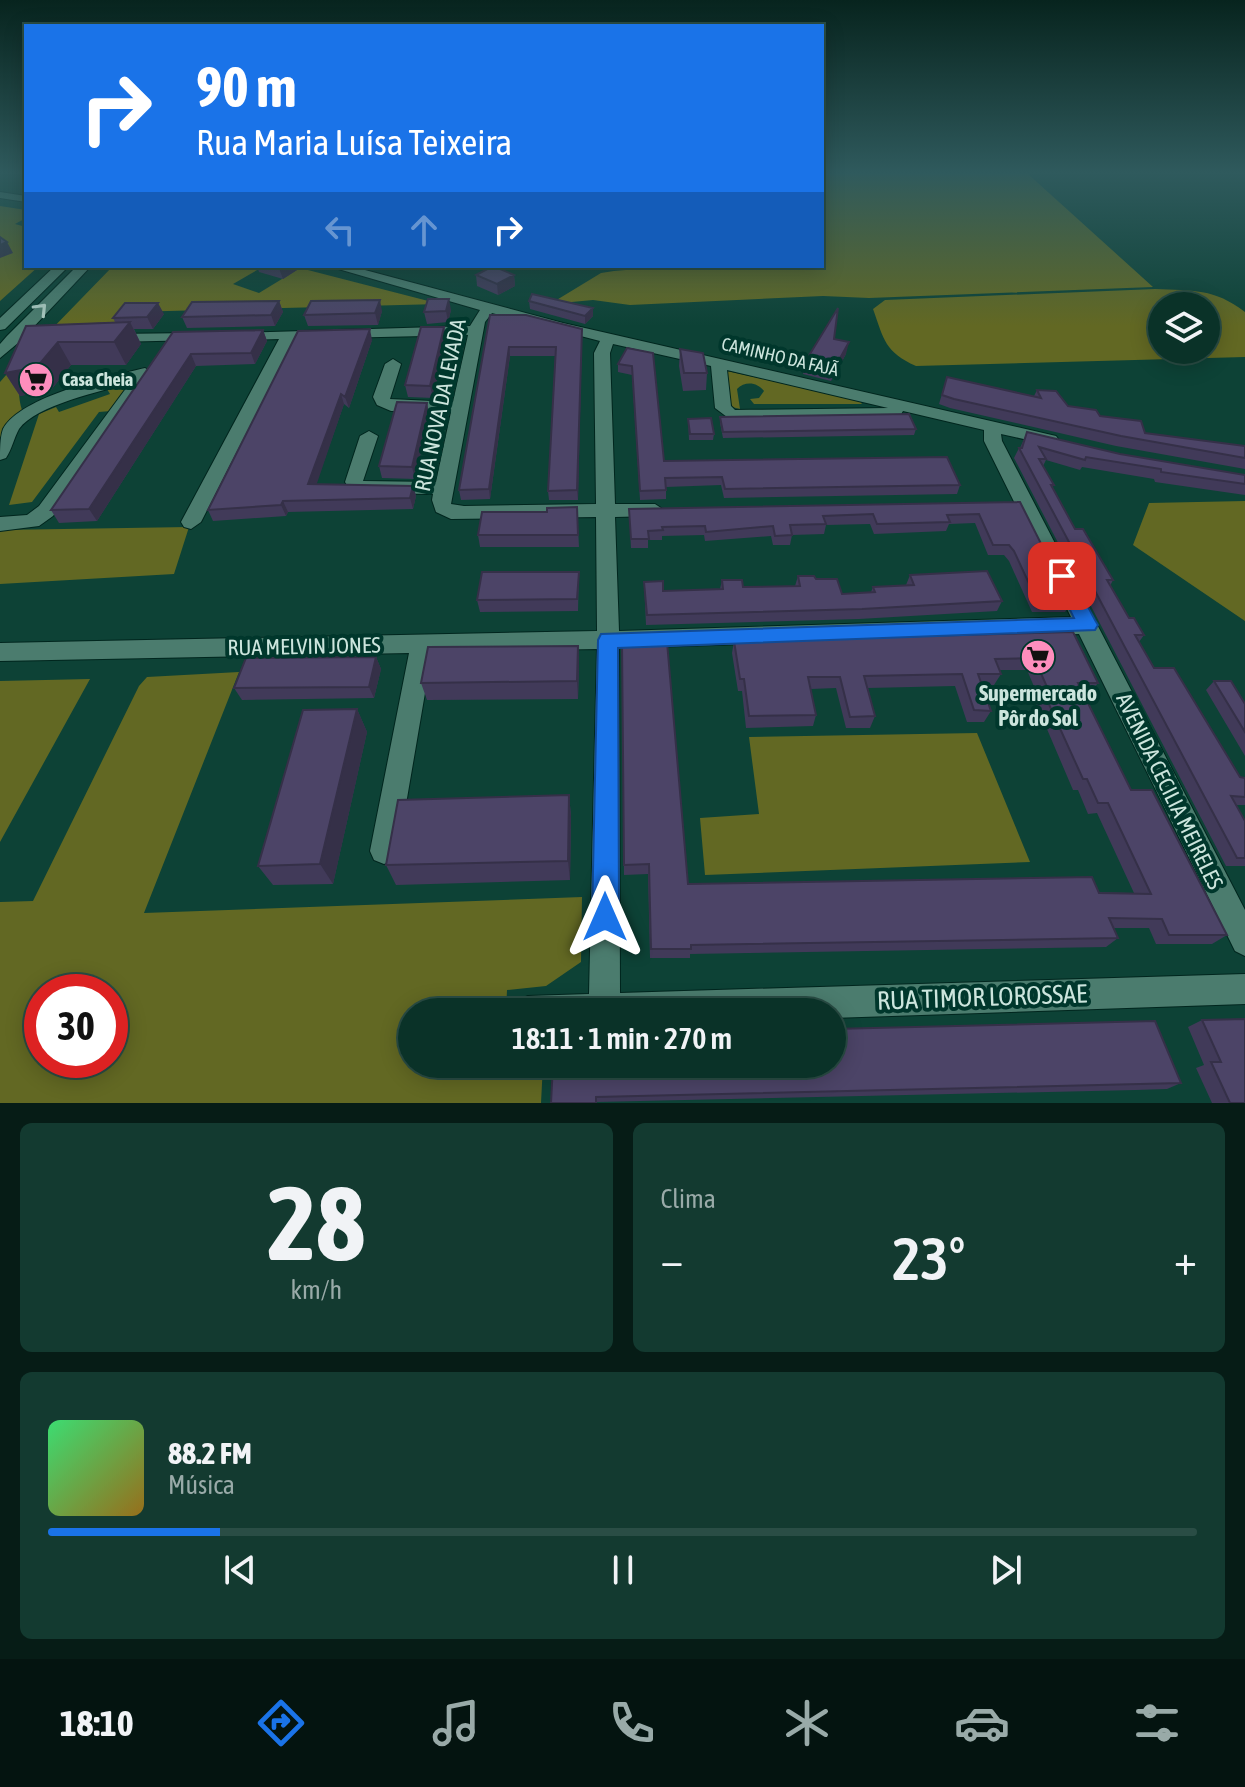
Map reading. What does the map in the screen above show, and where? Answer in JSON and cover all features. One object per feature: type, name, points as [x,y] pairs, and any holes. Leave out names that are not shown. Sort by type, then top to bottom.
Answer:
[{"type":"street","points":[[0,326],[60,268]]},
{"type":"street","points":[[0,353],[82,268]]},
{"type":"street","name":"CAMINHO DA FAJÃ","points":[[342,268],[560,327],[1061,443]]},
{"type":"street","name":"RUA NOVA DA LEVADA","points":[[488,309],[476,330],[443,488],[443,507],[451,512],[669,509]]},
{"type":"street","points":[[95,338],[476,330]]},
{"type":"street","points":[[191,522],[289,334]]},
{"type":"street","points":[[0,524],[32,521],[55,500],[170,337]]},
{"type":"street","points":[[12,339],[65,338]]},
{"type":"street","points":[[604,998],[608,640],[602,353],[608,338]]},
{"type":"street","points":[[718,363],[723,408],[731,415],[888,414],[894,412],[898,405]]},
{"type":"street","points":[[393,364],[381,397],[383,402],[391,406],[460,407]]},
{"type":"street","points":[[0,454],[19,419],[37,409],[145,373]]},
{"type":"street","name":"AVENIDA CECILIA MEIRELES","points":[[992,426],[993,441],[1012,502],[1088,625],[1245,941]]},
{"type":"street","points":[[369,436],[354,482],[358,487],[443,488]]},
{"type":"street","name":"RUA MELVIN JONES","points":[[0,652],[608,640],[1088,625]]},
{"type":"street","points":[[384,851],[422,644]]},
{"type":"street","name":"RUA TIMOR LOROSSAE","points":[[846,1001],[1245,989]]},
{"type":"green space","points":[[0,223],[16,223],[24,226],[24,268],[37,268],[0,301]]},
{"type":"green space","points":[[824,223],[1083,223],[1153,287],[630,305],[593,300],[550,304],[601,273],[649,268],[824,268]]},
{"type":"green space","points":[[111,268],[261,268],[233,284],[259,293],[300,268],[440,304],[129,312],[116,332],[47,334]]},
{"type":"green space","points":[[1155,289],[1203,292],[1148,292],[1148,360],[916,366],[898,356],[887,344],[873,309],[885,300]]},
{"type":"green space","points":[[1220,298],[1245,312],[1245,357],[1220,358]]},
{"type":"green space","points":[[34,343],[20,384],[22,410],[6,425],[0,438],[0,382]]},
{"type":"green space","points":[[727,371],[859,400],[862,404],[754,404],[750,399],[759,398],[764,391],[754,384],[747,384],[737,389],[740,409],[732,407],[723,373]]},
{"type":"green space","points":[[130,382],[111,411],[99,412],[32,502],[9,505],[39,414],[56,407],[59,412],[110,394],[107,389]]},
{"type":"green space","points":[[1245,501],[1245,621],[1133,545],[1149,503]]},
{"type":"green space","points":[[189,527],[174,574],[0,584],[0,530]]},
{"type":"green space","points":[[239,672],[144,913],[582,897],[581,962],[546,986],[507,990],[507,998],[398,998],[398,1078],[542,1078],[541,1103],[0,1103],[0,902],[33,901],[139,686],[147,677]]},
{"type":"green space","points":[[90,679],[0,842],[0,681]]},
{"type":"green space","points":[[977,733],[1030,862],[705,875],[700,818],[759,814],[749,737]]},
{"type":"building","points":[[489,268],[498,268],[514,275],[497,284],[476,275]]},
{"type":"building","points":[[532,294],[593,308],[585,316],[529,301]]},
{"type":"building","points":[[428,299],[449,299],[446,311],[424,312]]},
{"type":"building","points":[[380,300],[375,313],[304,315],[311,301]]},
{"type":"building","points":[[279,301],[271,315],[182,317],[192,302]]},
{"type":"building","points":[[125,303],[158,303],[147,317],[113,318]]},
{"type":"building","points":[[838,308],[834,339],[849,342],[834,369],[805,362]]},
{"type":"building","points":[[490,315],[526,315],[582,329],[577,490],[548,491],[556,347],[509,347],[489,489],[459,490]]},
{"type":"building","points":[[130,322],[114,342],[58,342],[37,367],[5,373],[26,326]]},
{"type":"building","points":[[421,327],[444,327],[430,386],[405,385]]},
{"type":"building","points":[[370,329],[345,397],[341,394],[308,484],[413,486],[410,498],[283,501],[281,505],[208,510],[298,331]]},
{"type":"building","points":[[263,330],[251,353],[191,354],[89,509],[51,510],[173,332]]},
{"type":"building","points":[[627,348],[653,353],[664,461],[947,457],[960,485],[725,489],[722,477],[665,478],[666,490],[640,491],[632,366],[618,364]]},
{"type":"building","points":[[680,349],[703,353],[707,373],[684,373]]},
{"type":"building","points":[[947,377],[1041,398],[1037,390],[1056,391],[1068,406],[1096,410],[1100,416],[1141,421],[1145,433],[1245,446],[1245,458],[1121,436],[954,399],[942,395]]},
{"type":"building","points":[[397,402],[427,403],[412,467],[379,466]]},
{"type":"building","points":[[909,414],[916,429],[723,432],[720,417]]},
{"type":"building","points":[[711,418],[714,434],[690,434],[688,419]]},
{"type":"building","points":[[1027,432],[1120,454],[1245,475],[1245,484],[1086,457],[1085,460],[1039,447],[1046,459],[1039,459],[1054,485],[1051,485],[1075,529],[1083,529],[1113,580],[1107,580],[1129,618],[1134,618],[1144,635],[1135,635],[1154,668],[1174,668],[1240,777],[1245,778],[1245,797],[1231,796],[1245,821],[1245,858],[1237,858],[1019,448],[1022,448]]},
{"type":"building","points":[[1020,502],[1071,603],[1038,603],[1014,551],[1009,545],[993,545],[979,514],[947,515],[950,522],[877,524],[873,514],[823,516],[826,524],[790,525],[792,535],[775,536],[773,526],[706,532],[705,526],[662,527],[663,530],[648,531],[649,539],[631,539],[629,509]]},
{"type":"building","points":[[577,507],[578,535],[478,535],[482,512],[547,512],[547,508]]},
{"type":"building","points":[[987,571],[1002,601],[862,609],[647,615],[644,582],[663,581],[663,591],[723,589],[722,580],[742,580],[743,587],[800,586],[798,576],[814,576],[816,579],[837,579],[842,594],[875,592],[873,587],[914,585],[910,575]]},
{"type":"building","points":[[482,572],[579,572],[577,599],[477,600]]},
{"type":"building","points":[[1073,632],[1098,683],[1078,683],[1131,790],[1152,790],[1227,935],[1169,935],[1162,919],[1109,918],[1118,938],[691,945],[691,949],[651,949],[649,864],[624,865],[622,643],[667,642],[688,884],[1092,877],[1099,893],[1151,894],[1108,803],[1098,803],[1087,779],[1083,779],[1042,689],[1048,689],[1034,658],[995,659],[1001,674],[978,674],[991,711],[974,710],[962,674],[864,676],[875,716],[850,717],[840,677],[808,677],[816,715],[749,716],[734,641]]},
{"type":"building","points":[[578,646],[577,681],[421,683],[428,647]]},
{"type":"building","points":[[376,657],[369,687],[234,688],[246,658]]},
{"type":"building","points":[[1214,681],[1231,681],[1245,704],[1245,732]]},
{"type":"building","points":[[357,709],[320,864],[258,866],[303,710]]},
{"type":"building","points":[[569,795],[568,861],[386,865],[398,800]]},
{"type":"building","points":[[1245,1019],[1245,1103],[1230,1103],[1211,1062],[1221,1062],[1202,1020]]},
{"type":"building","points":[[1155,1021],[1181,1083],[596,1097],[596,1103],[551,1103],[552,1078],[846,1078],[846,1029]]},
{"type":"place","name":"Casa Cheia","points":[[36,380]]},
{"type":"place","name":"Supermercado Pôr do Sol","points":[[1038,657]]},
{"type":"route","points":[[605,917],[608,640],[1088,625],[1062,576]]}]
